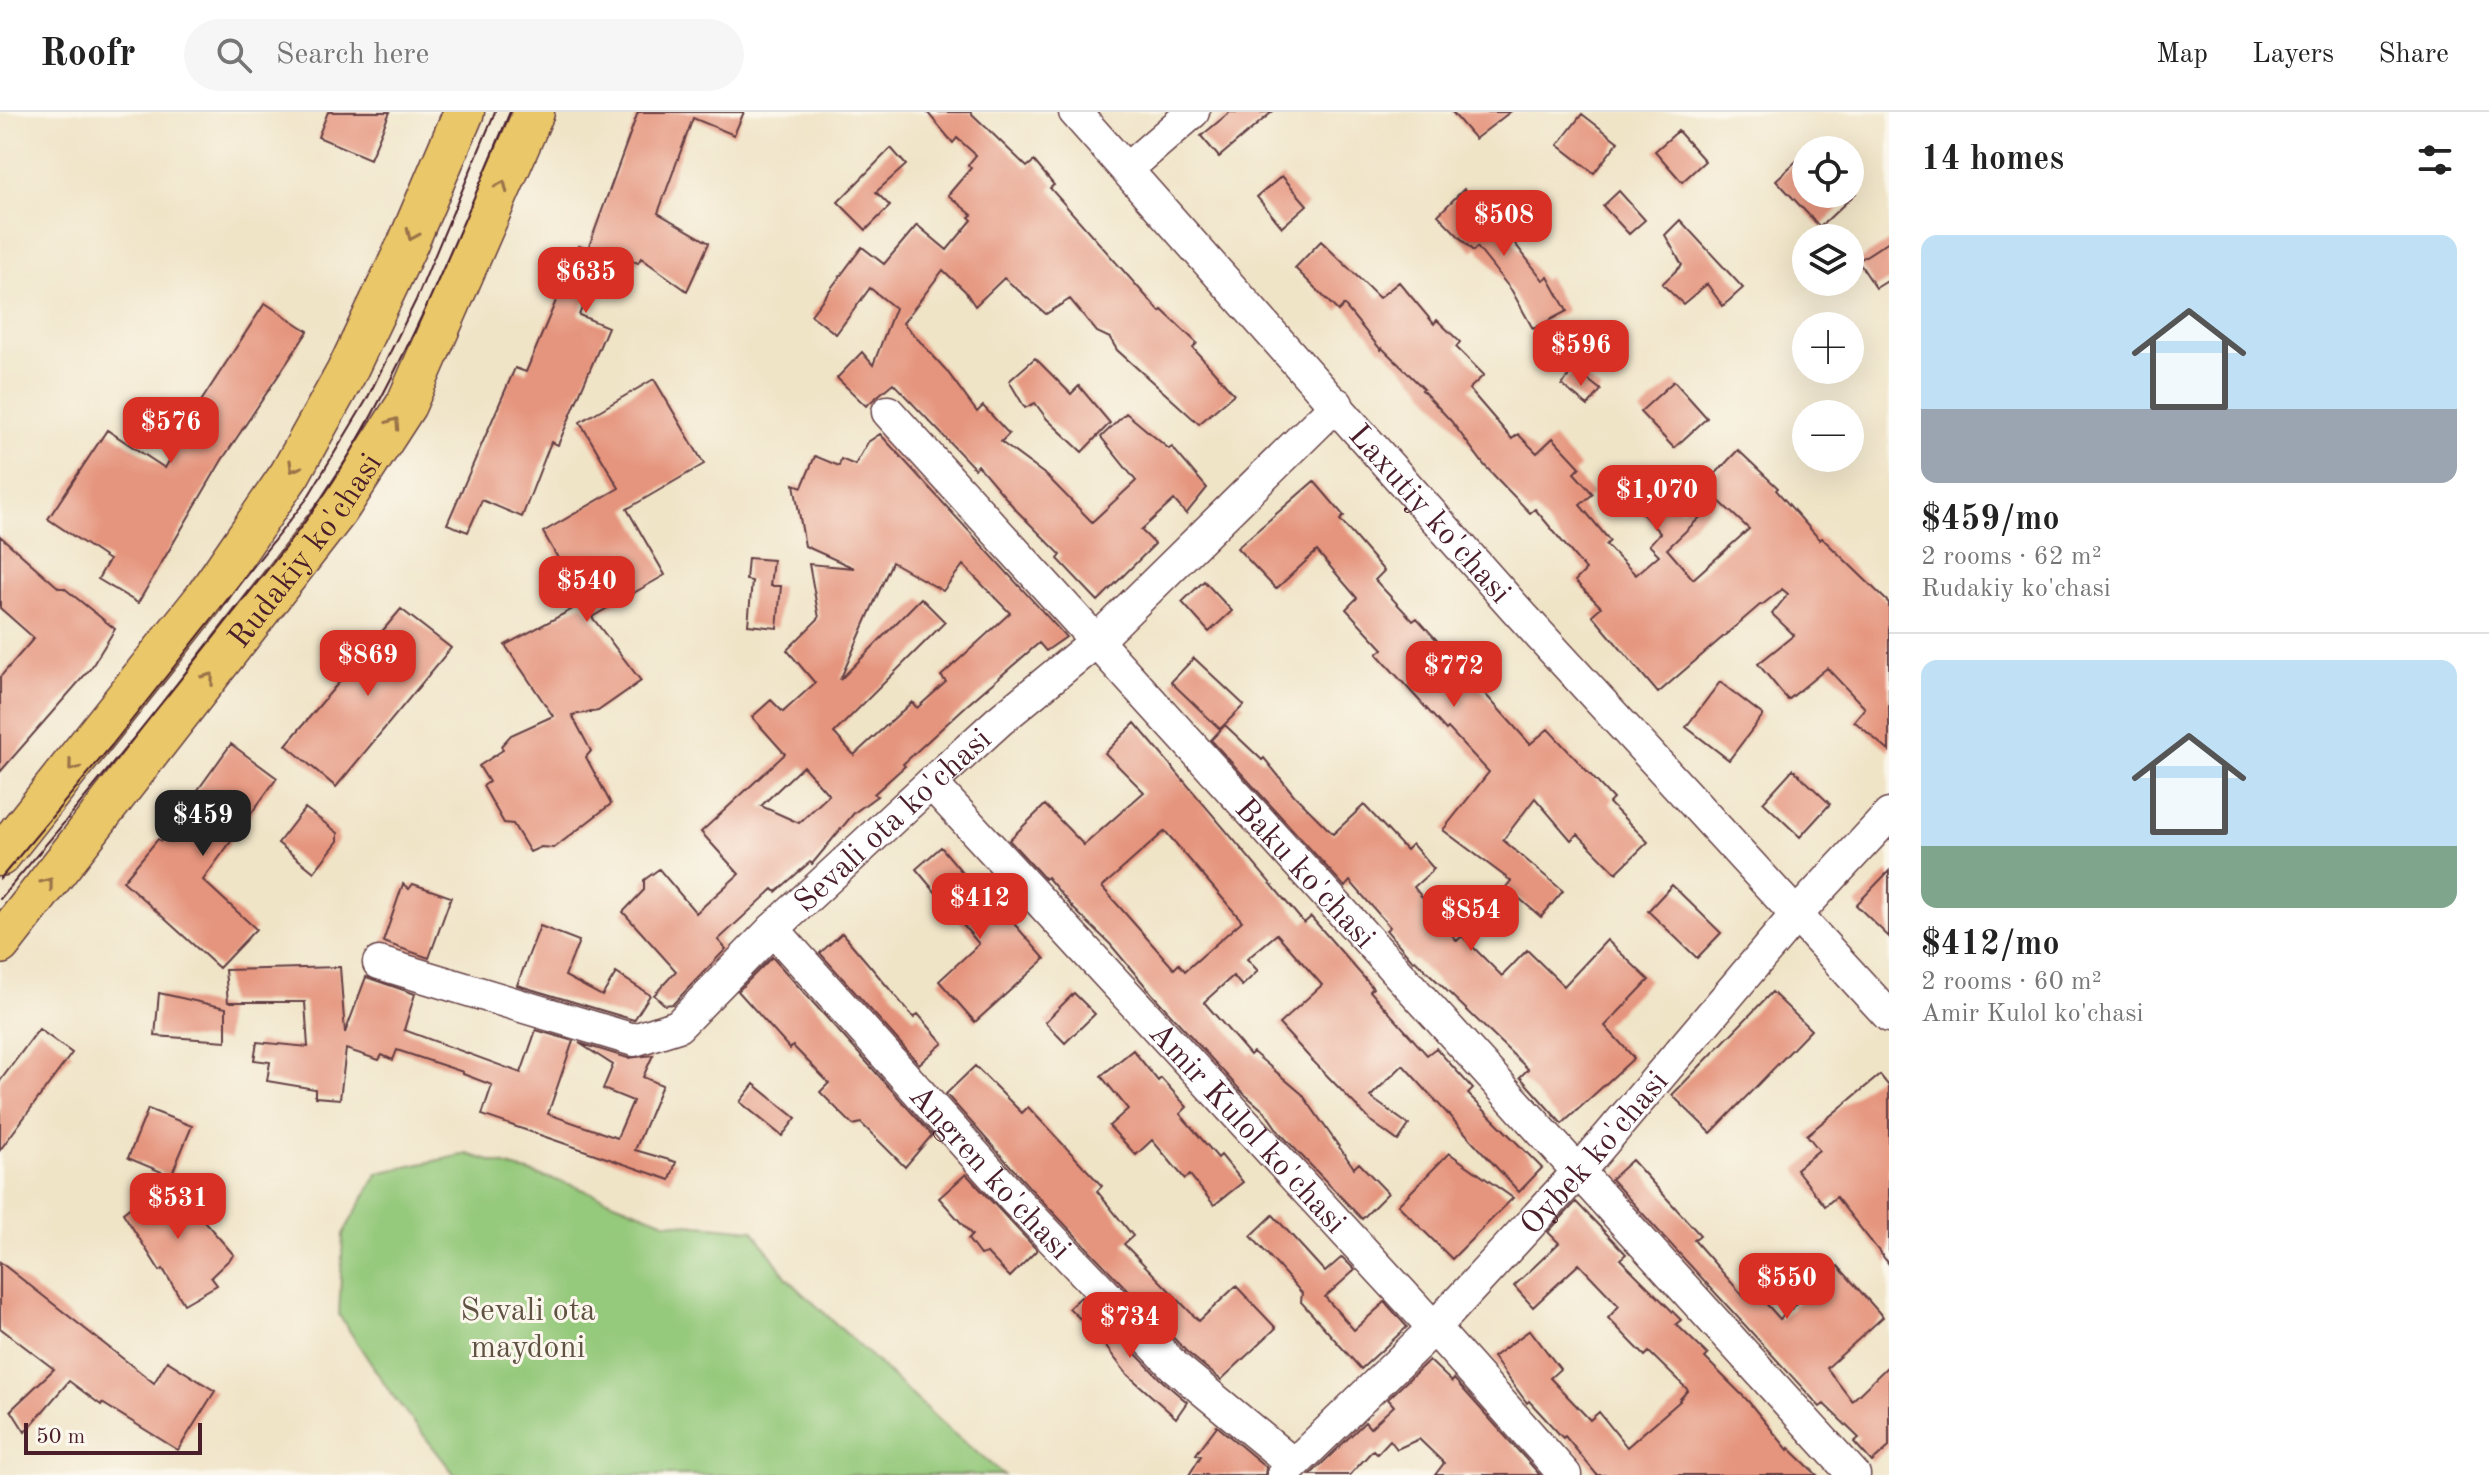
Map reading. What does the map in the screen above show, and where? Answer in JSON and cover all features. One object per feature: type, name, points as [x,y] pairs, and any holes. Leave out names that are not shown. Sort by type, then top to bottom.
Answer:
[{"type":"main road","name":"Rudakiy ko'chasi","points":[[0,856],[204,599],[290,474],[352,360],[408,243],[464,112]]},
{"type":"main road","name":"Rudakiy ko'chasi","points":[[0,944],[338,510],[406,405],[534,112]]},
{"type":"main road","points":[[99,733],[139,769]]},
{"type":"street","name":"Laxutiy ko'chasi","points":[[1075,112],[1515,608],[1889,1016]]},
{"type":"street","points":[[1127,169],[1193,112]]},
{"type":"street","name":"Sevali ota ko'chasi","points":[[379,963],[634,1040],[678,1026],[773,929],[931,783],[999,721],[1095,642],[1337,404]]},
{"type":"street","name":"Baku ko'chasi","points":[[888,412],[1854,1475]]},
{"type":"street","name":"Amir Kulol ko'chasi","points":[[931,783],[1434,1328],[1565,1475]]},
{"type":"street","name":"Oybek ko'chasi","points":[[1288,1469],[1434,1328],[1580,1170],[1796,915],[1889,815]]},
{"type":"street","name":"Angren ko'chasi","points":[[773,929],[1017,1202],[1174,1366],[1288,1469]]},
{"type":"green space","name":"Sevali ota maydoni","points":[[467,1154],[569,1184],[665,1222],[753,1230],[787,1278],[948,1429],[1004,1475],[455,1475],[389,1391],[339,1315],[343,1234],[378,1173]]},
{"type":"building","points":[[328,112],[390,112],[370,159],[318,137]]},
{"type":"building","points":[[638,112],[744,112],[734,135],[693,118],[658,213],[709,243],[687,291],[641,258],[638,263],[606,249],[579,315],[608,327],[558,445],[551,442],[522,517],[482,500],[468,532],[447,524],[515,368],[526,372],[579,246],[588,249]]},
{"type":"building","points":[[927,112],[970,112],[1027,167],[1034,161],[1054,185],[1050,188],[1160,312],[1162,310],[1197,343],[1193,348],[1234,394],[1199,424],[1117,350],[1110,338],[1097,332],[1070,299],[1046,314],[1004,278],[975,306],[965,291],[943,270],[903,323],[946,370],[977,412],[983,406],[1009,434],[1001,442],[1047,476],[1092,522],[1136,481],[1101,437],[1126,413],[1169,449],[1172,447],[1207,488],[1186,514],[1174,500],[1141,530],[1155,544],[1098,601],[1058,559],[1061,555],[1017,511],[978,465],[975,469],[893,383],[866,406],[837,378],[862,352],[873,365],[895,308],[870,288],[836,334],[811,315],[862,247],[884,264],[917,225],[947,250],[972,220],[969,217],[972,215],[948,195],[971,168],[968,165],[976,155],[957,138],[953,143]]},
{"type":"building","points":[[1230,112],[1272,112],[1219,157],[1201,136]]},
{"type":"building","points":[[1452,112],[1510,112],[1475,139]]},
{"type":"building","points":[[1582,114],[1618,142],[1594,173],[1558,145]]},
{"type":"building","points":[[1678,131],[1705,161],[1682,182],[1655,151]]},
{"type":"building","points":[[891,148],[906,165],[876,192],[890,206],[866,230],[838,202]]},
{"type":"building","points":[[1792,165],[1792,197],[1776,180]]},
{"type":"building","points":[[1282,176],[1307,205],[1282,227],[1257,197]]},
{"type":"building","points":[[1464,189],[1503,228],[1543,280],[1548,277],[1567,311],[1533,329],[1512,291],[1477,247],[1473,251],[1438,215]]},
{"type":"building","points":[[1619,191],[1645,220],[1629,234],[1603,206]]},
{"type":"building","points":[[1802,208],[1840,208],[1823,224],[1817,224]]},
{"type":"building","points":[[1680,220],[1743,288],[1723,306],[1707,284],[1683,304],[1662,284],[1682,265],[1665,235]]},
{"type":"building","points":[[1321,241],[1379,298],[1399,282],[1434,324],[1437,320],[1460,342],[1456,347],[1484,375],[1469,389],[1512,439],[1518,434],[1537,453],[1553,438],[1580,467],[1574,473],[1593,494],[1580,505],[1610,541],[1606,545],[1636,575],[1659,555],[1649,545],[1660,533],[1641,512],[1663,491],[1681,510],[1738,450],[1778,488],[1776,490],[1820,540],[1822,538],[1889,603],[1889,751],[1854,721],[1865,708],[1827,668],[1788,700],[1758,664],[1794,635],[1772,614],[1788,594],[1782,589],[1658,693],[1592,615],[1601,607],[1575,581],[1586,570],[1535,509],[1530,513],[1485,466],[1424,389],[1381,350],[1344,305],[1338,311],[1295,268]],"holes":[[[1718,500],[1749,529],[1693,579],[1667,549]]]},
{"type":"building","points":[[1889,241],[1889,280],[1876,288],[1864,270],[1864,257]]},
{"type":"building","points":[[265,303],[308,331],[222,460],[138,603],[98,579],[109,560],[48,519],[107,430],[165,468],[188,428],[185,426]]},
{"type":"building","points":[[1035,358],[1071,394],[1079,386],[1110,423],[1082,452],[1047,419],[1035,403],[1025,408],[1009,381]]},
{"type":"building","points":[[1574,369],[1601,390],[1588,406],[1562,385]]},
{"type":"building","points":[[654,379],[704,464],[627,509],[665,575],[592,617],[641,681],[598,711],[572,715],[591,751],[586,757],[611,804],[554,848],[541,847],[530,852],[513,824],[504,823],[483,786],[489,782],[479,766],[503,750],[501,746],[511,735],[553,716],[505,645],[582,604],[590,614],[543,532],[619,488],[580,422]]},
{"type":"building","points":[[1674,381],[1707,418],[1674,448],[1640,412]]},
{"type":"building","points":[[880,434],[1066,637],[1046,651],[1039,643],[966,706],[903,764],[905,766],[874,794],[877,796],[854,813],[812,864],[810,862],[776,892],[773,889],[718,940],[726,949],[673,1004],[665,1005],[654,995],[676,971],[623,912],[644,890],[644,880],[659,869],[696,913],[739,874],[701,832],[785,754],[752,717],[771,700],[783,712],[815,683],[787,650],[819,618],[809,564],[854,568],[805,546],[794,484],[802,487],[815,456],[839,466],[841,459],[855,465],[868,442]],"holes":[[[892,562],[943,591],[963,565],[1010,613],[941,676],[946,682],[917,708],[912,702],[854,755],[834,733],[945,622],[921,598],[840,680]],[[803,766],[829,795],[799,823],[761,806]]]},
{"type":"building","points":[[1314,481],[1344,516],[1340,520],[1384,571],[1375,580],[1413,621],[1417,618],[1530,744],[1548,729],[1613,799],[1609,803],[1648,842],[1616,873],[1578,834],[1571,840],[1535,798],[1503,840],[1563,891],[1541,917],[1506,887],[1511,881],[1443,830],[1489,772],[1377,654],[1383,649],[1346,609],[1357,598],[1317,551],[1276,589],[1237,548]]},
{"type":"building","points":[[0,536],[59,588],[64,588],[115,629],[91,668],[0,772],[0,677],[34,638],[0,608]]},
{"type":"building","points":[[748,558],[773,560],[770,586],[781,586],[777,628],[748,625],[752,581],[746,580]]},
{"type":"building","points":[[1204,581],[1232,611],[1209,632],[1182,602]]},
{"type":"building","points":[[401,609],[451,648],[336,787],[286,745]]},
{"type":"building","points":[[1194,658],[1244,705],[1220,729],[1171,682]]},
{"type":"building","points":[[1720,682],[1763,715],[1729,760],[1686,727]]},
{"type":"building","points":[[1135,723],[1304,923],[1311,917],[1373,988],[1370,991],[1427,1055],[1436,1048],[1473,1089],[1468,1094],[1542,1168],[1519,1192],[1403,1065],[1370,1097],[1409,1125],[1398,1141],[1372,1122],[1310,1058],[1279,1024],[1322,985],[1277,934],[1247,959],[1258,971],[1242,986],[1233,976],[1204,1002],[1250,1055],[1253,1052],[1302,1094],[1354,1168],[1359,1163],[1388,1193],[1362,1219],[1279,1132],[1265,1112],[1242,1092],[1110,944],[1009,840],[1045,805],[1084,845],[1144,792],[1105,753]],"holes":[[[1165,831],[1242,921],[1185,971],[1179,964],[1174,969],[1102,887]]]},
{"type":"building","points":[[1225,725],[1262,760],[1264,758],[1294,795],[1333,834],[1364,805],[1406,850],[1412,844],[1434,869],[1414,887],[1457,941],[1462,936],[1502,976],[1527,950],[1564,986],[1607,940],[1649,980],[1605,1026],[1634,1058],[1562,1124],[1520,1077],[1528,1069],[1413,961],[1386,930],[1390,927],[1350,881],[1345,887],[1211,740]]},
{"type":"building","points":[[231,744],[277,778],[203,880],[256,929],[219,968],[123,881],[158,839],[161,841]]},
{"type":"building","points":[[1793,769],[1830,804],[1800,837],[1763,802]]},
{"type":"building","points":[[305,808],[338,833],[338,841],[314,872],[278,843]]},
{"type":"building","points":[[941,847],[1004,922],[1009,918],[1045,959],[975,1022],[939,981],[979,944],[916,869]]},
{"type":"building","points":[[1889,871],[1889,937],[1856,905]]},
{"type":"building","points":[[403,884],[409,889],[413,884],[451,897],[429,958],[383,942]]},
{"type":"building","points":[[1672,885],[1721,933],[1697,958],[1648,911]]},
{"type":"building","points":[[540,926],[579,941],[565,976],[602,996],[616,973],[650,995],[634,1020],[517,985]]},
{"type":"building","points":[[842,933],[914,1018],[918,1014],[943,1043],[919,1064],[820,953]]},
{"type":"building","points":[[772,957],[932,1135],[905,1167],[861,1123],[853,1125],[820,1092],[829,1083],[793,1046],[790,1049],[738,991]]},
{"type":"building","points":[[340,967],[345,1033],[366,977],[415,994],[404,1030],[521,1073],[536,1030],[573,1041],[548,1114],[617,1138],[633,1101],[603,1089],[613,1065],[579,1043],[628,1058],[653,1055],[643,1077],[662,1085],[635,1150],[676,1162],[670,1180],[482,1115],[492,1085],[397,1050],[393,1060],[382,1055],[379,1060],[346,1049],[340,1099],[315,1097],[315,1089],[267,1081],[270,1062],[254,1060],[257,1042],[308,1047],[305,1002],[228,1002],[225,970]]},
{"type":"building","points":[[1772,992],[1811,1030],[1711,1133],[1672,1095]]},
{"type":"building","points":[[159,993],[226,1008],[226,1041],[155,1036]]},
{"type":"building","points":[[1074,993],[1095,1014],[1065,1043],[1045,1022]]},
{"type":"building","points":[[39,1029],[72,1053],[0,1150],[0,1081]]},
{"type":"building","points":[[1133,1050],[1158,1081],[1161,1078],[1187,1107],[1180,1114],[1243,1182],[1214,1205],[1190,1175],[1185,1179],[1152,1140],[1136,1155],[1109,1126],[1128,1109],[1101,1076]]},
{"type":"building","points":[[975,1066],[1022,1113],[1028,1107],[1102,1186],[1097,1191],[1133,1236],[1124,1244],[1199,1321],[1236,1286],[1276,1328],[1221,1380],[1187,1352],[1031,1189],[946,1094]]},
{"type":"building","points":[[1880,1075],[1889,1086],[1889,1264],[1836,1197],[1825,1206],[1796,1169],[1819,1150],[1807,1135]]},
{"type":"building","points":[[754,1084],[796,1118],[782,1136],[740,1102]]},
{"type":"building","points":[[148,1109],[192,1126],[171,1176],[128,1158]]},
{"type":"building","points":[[1449,1153],[1513,1198],[1452,1259],[1398,1205]]},
{"type":"building","points":[[1632,1160],[1700,1235],[1694,1240],[1745,1298],[1754,1290],[1780,1319],[1838,1266],[1883,1317],[1827,1368],[1852,1401],[1889,1365],[1889,1447],[1872,1462],[1854,1442],[1859,1438],[1824,1404],[1820,1407],[1611,1179]]},
{"type":"building","points":[[966,1174],[1037,1250],[1010,1277],[987,1253],[980,1255],[968,1239],[972,1235],[939,1198]]},
{"type":"building","points":[[167,1179],[234,1255],[211,1277],[217,1285],[184,1304],[123,1213]]},
{"type":"building","points":[[1576,1202],[1626,1254],[1620,1259],[1681,1320],[1676,1324],[1708,1355],[1705,1358],[1748,1401],[1788,1450],[1817,1475],[1597,1475],[1565,1436],[1563,1438],[1529,1401],[1527,1403],[1493,1357],[1530,1330],[1560,1369],[1550,1378],[1590,1420],[1599,1412],[1627,1447],[1680,1401],[1688,1390],[1649,1352],[1645,1356],[1608,1318],[1619,1306],[1579,1264],[1533,1307],[1514,1286],[1559,1243],[1548,1232]]},
{"type":"building","points":[[1273,1215],[1325,1272],[1342,1257],[1355,1270],[1325,1297],[1354,1330],[1385,1302],[1407,1327],[1361,1369],[1301,1302],[1302,1293],[1251,1236]]},
{"type":"building","points":[[0,1262],[154,1383],[167,1361],[215,1391],[178,1450],[101,1405],[69,1381],[25,1432],[11,1410],[54,1369],[0,1328]]},
{"type":"building","points":[[1081,1297],[1160,1379],[1187,1402],[1176,1418],[1127,1374],[1096,1334],[1069,1308]]},
{"type":"building","points":[[1429,1360],[1452,1382],[1454,1379],[1540,1475],[1435,1475],[1444,1463],[1419,1439],[1397,1449],[1390,1440],[1377,1454],[1373,1450],[1350,1475],[1310,1475],[1365,1422],[1370,1428],[1394,1406],[1388,1399]]},
{"type":"building","points":[[1217,1426],[1266,1467],[1265,1475],[1189,1475],[1201,1456],[1196,1454]]},
{"type":"tram line","points":[[0,879],[112,745],[306,500],[367,399],[416,300],[495,112]]},
{"type":"tram line","points":[[0,899],[176,685],[290,542],[330,486],[367,425],[412,337],[510,112]]}]
